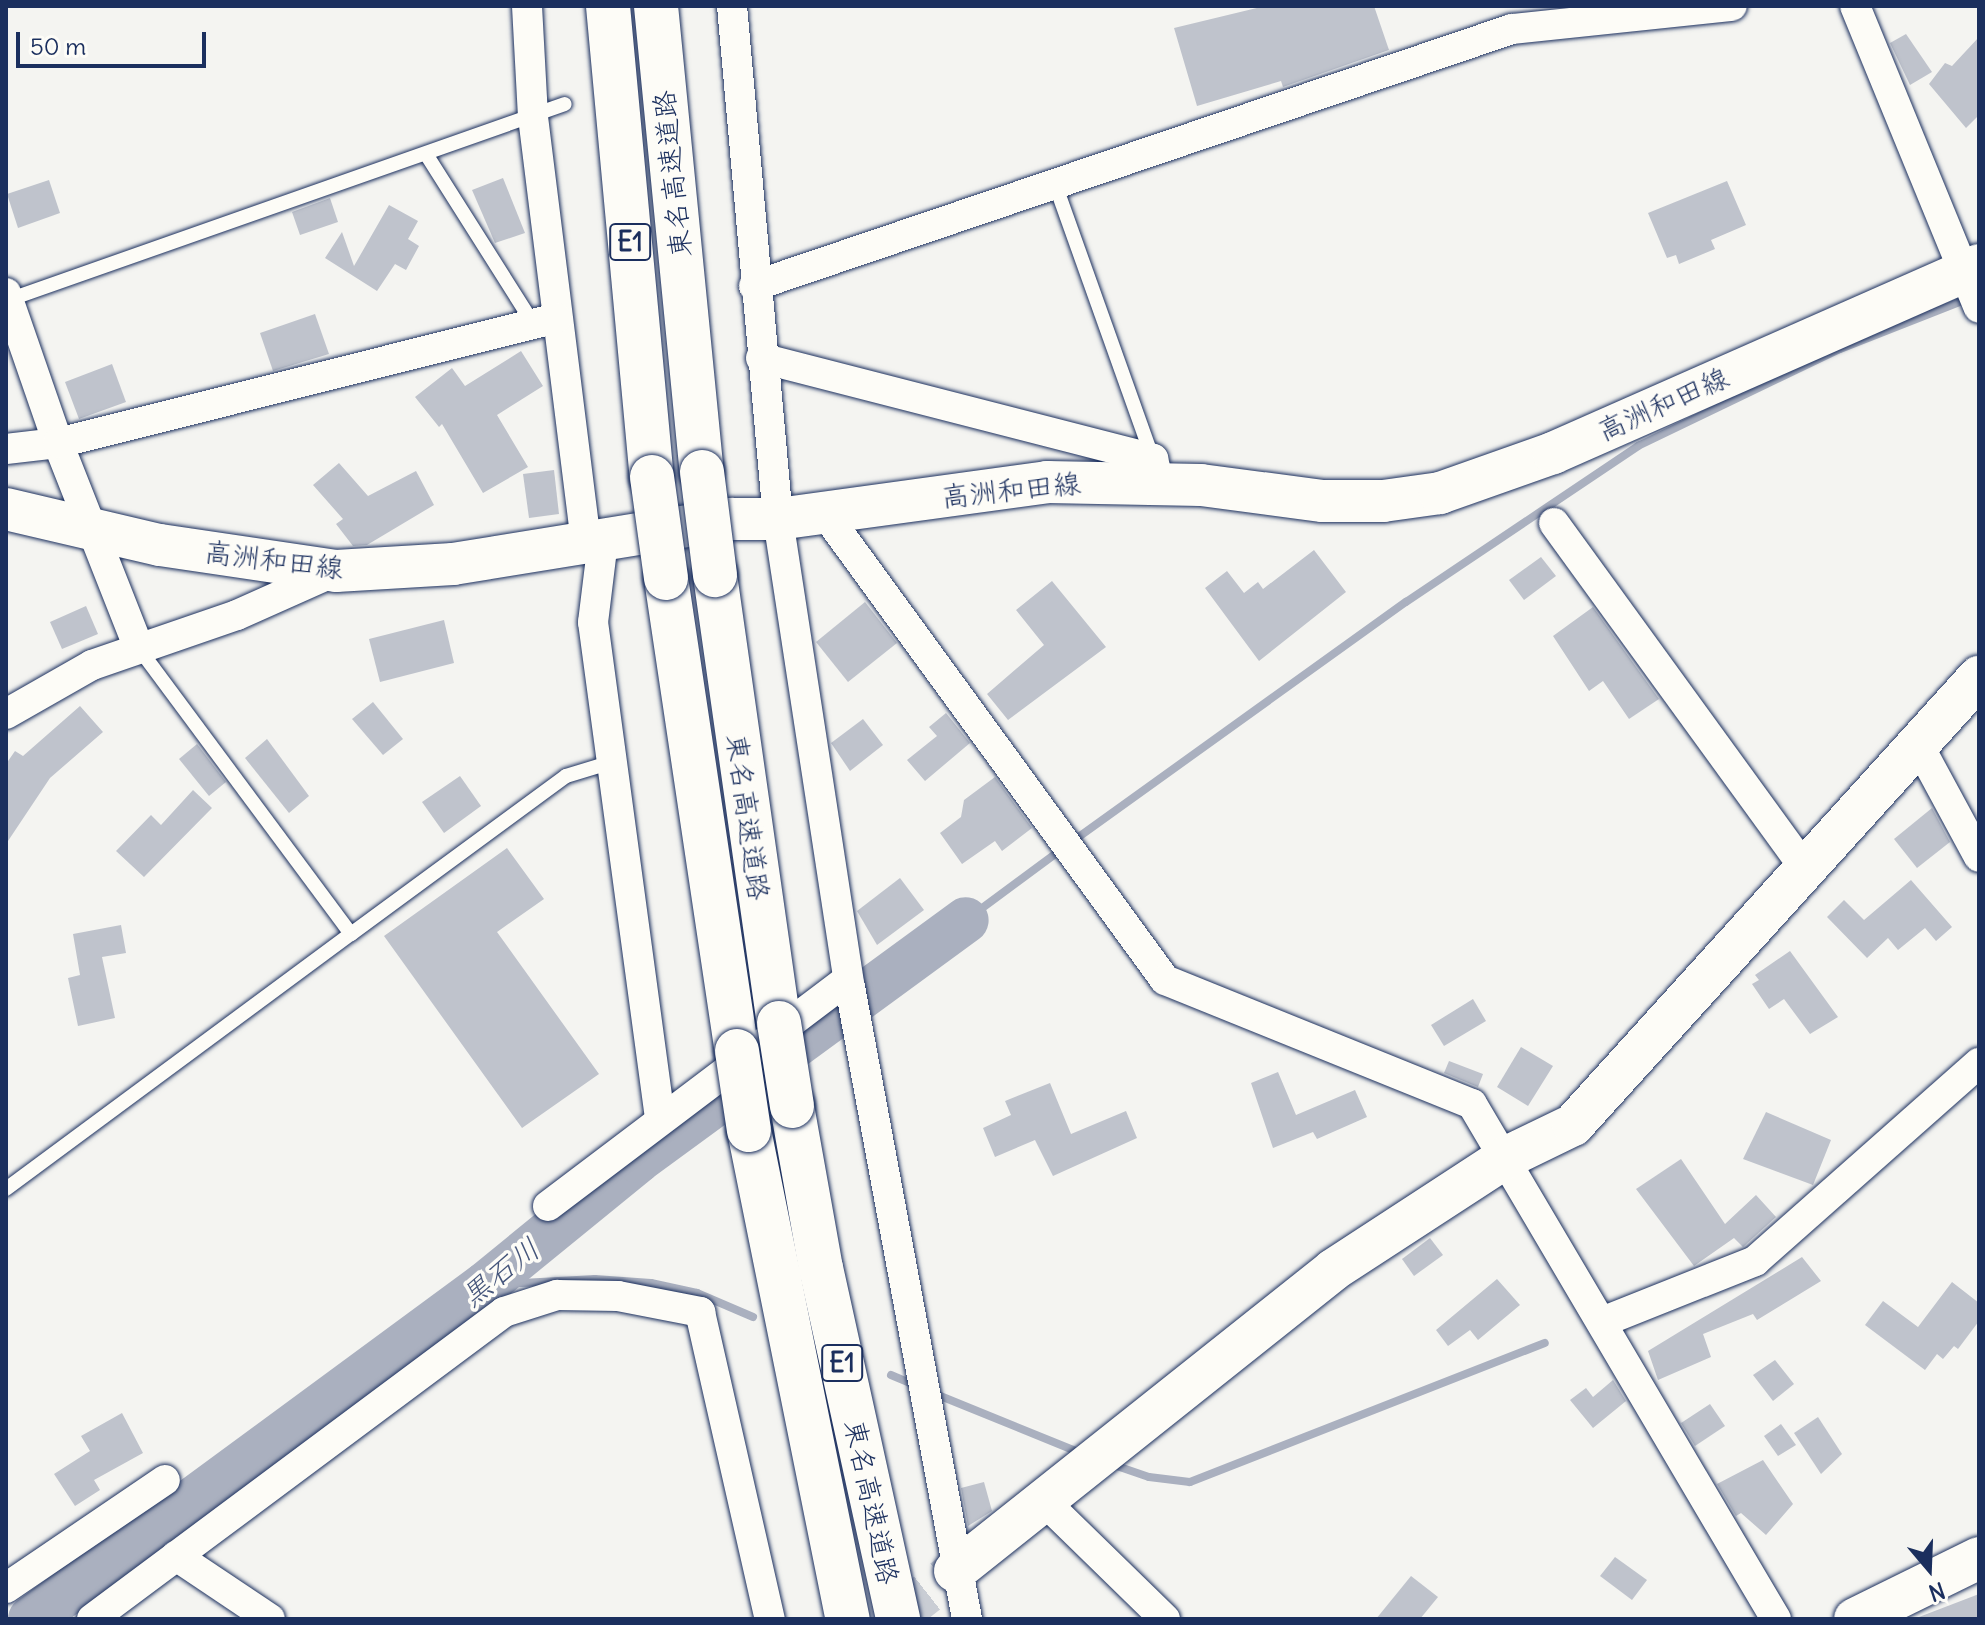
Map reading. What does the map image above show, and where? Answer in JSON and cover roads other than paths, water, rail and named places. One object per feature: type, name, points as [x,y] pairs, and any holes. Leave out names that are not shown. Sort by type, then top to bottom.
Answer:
[{"type":"highway","name":"東名高速道路","points":[[608,6],[652,477],[749,1130],[848,1619]]},
{"type":"highway","name":"東名高速道路","points":[[656,6],[702,472],[779,1023],[821,1268],[898,1619]]},
{"type":"main road","name":"高洲和田線","points":[[6,509],[160,545],[336,571],[453,564],[732,519],[778,519],[1047,482],[1156,471],[1323,501],[1440,493],[1553,453],[1974,281]]},
{"type":"main road","points":[[955,1571],[1333,1270],[1505,1158],[1573,1125],[1979,677]]},
{"type":"main road","points":[[1855,1619],[1979,1558]]},
{"type":"street","points":[[527,6],[545,320],[595,542],[593,622],[660,1118]]},
{"type":"street","points":[[732,6],[754,286],[778,519],[849,983],[955,1571],[967,1619]]},
{"type":"street","points":[[754,286],[1512,29],[1732,6]]},
{"type":"street","points":[[1855,6],[1974,281]]},
{"type":"street","points":[[7,296],[58,443],[139,649]]},
{"type":"street","points":[[6,449],[58,443],[545,320]]},
{"type":"street","points":[[761,358],[1156,471]]},
{"type":"street","points":[[824,512],[1165,980],[1472,1104],[1776,1619]]},
{"type":"street","points":[[1554,523],[1806,870]]},
{"type":"street","points":[[6,714],[92,665],[237,615],[336,571]]},
{"type":"street","points":[[1919,746],[1979,857]]},
{"type":"street","points":[[548,1206],[660,1118],[849,983]]},
{"type":"street","points":[[1602,1322],[1755,1261],[1979,1063]]},
{"type":"street","points":[[92,1619],[504,1312],[557,1295],[618,1296],[700,1312],[770,1619]]},
{"type":"street","points":[[6,1588],[165,1480]]},
{"type":"street","points":[[1044,1501],[1165,1619]]},
{"type":"street","points":[[176,1556],[270,1619]]},
{"type":"lane","points":[[7,296],[565,104]]},
{"type":"lane","points":[[426,154],[545,320]]},
{"type":"lane","points":[[1055,184],[1156,471]]},
{"type":"lane","points":[[139,649],[351,934]]},
{"type":"lane","points":[[6,1189],[566,776],[612,762]]},
{"type":"waterway","points":[[1073,841],[1406,602],[1638,446],[1840,349],[1967,299]]},
{"type":"waterway","points":[[966,920],[1062,849]]},
{"type":"waterway","name":"黒石川","points":[[31,1619],[485,1285],[638,1160],[966,920]]},
{"type":"waterway","points":[[485,1285],[595,1279],[651,1283],[697,1293],[753,1317]]},
{"type":"waterway","points":[[1111,1464],[1149,1477],[1190,1482],[1545,1343]]},
{"type":"waterway","points":[[891,1375],[917,1386]]},
{"type":"waterway","points":[[933,1393],[1083,1454]]},
{"type":"tunnel","points":[[894,1619],[955,1571]]}]
